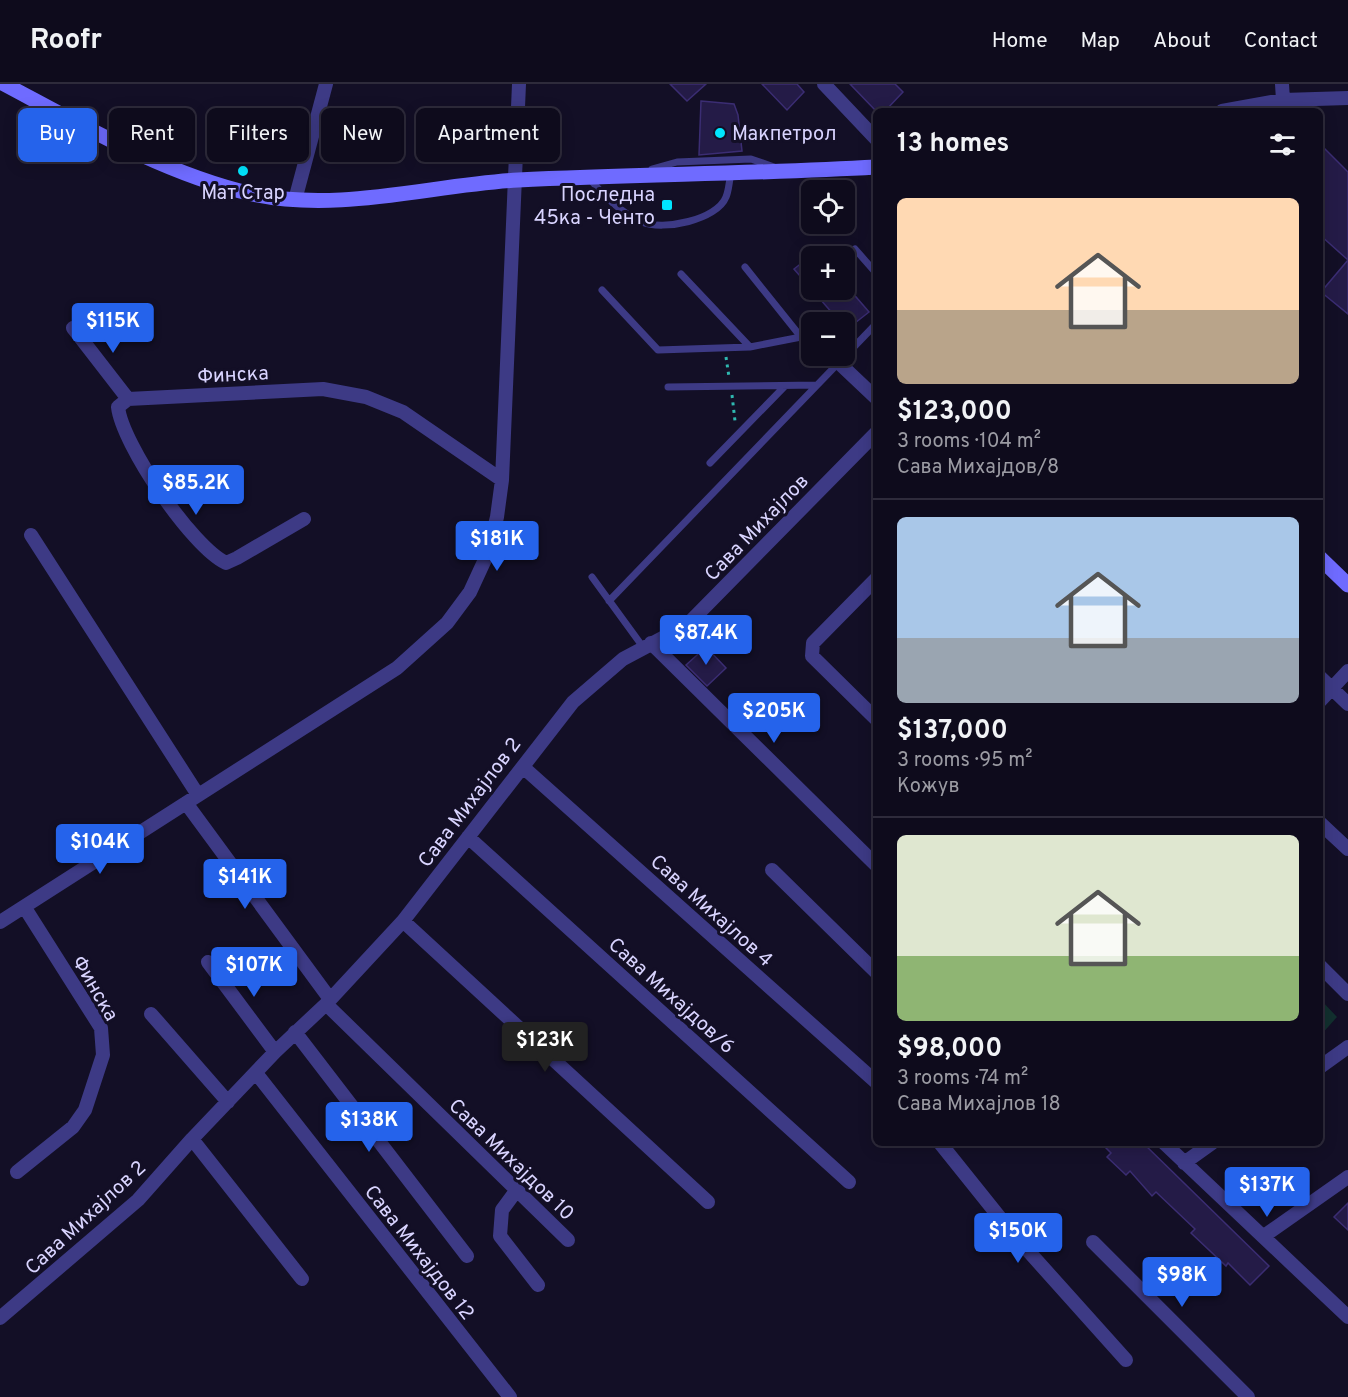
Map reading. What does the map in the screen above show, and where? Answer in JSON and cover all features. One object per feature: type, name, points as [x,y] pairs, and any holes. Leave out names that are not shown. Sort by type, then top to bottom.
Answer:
[{"type":"main road","points":[[4,84],[87,128],[188,174],[254,194],[295,200],[354,199],[516,180],[873,167]]},
{"type":"main road","points":[[1323,561],[1348,585]]},
{"type":"street","points":[[295,200],[326,84]]},
{"type":"street","points":[[0,922],[397,668],[447,623],[470,592],[488,553],[502,480],[519,84]]},
{"type":"street","points":[[824,84],[873,136]]},
{"type":"street","points":[[1282,84],[1283,100]]},
{"type":"street","points":[[1239,108],[1283,100],[1348,98]]},
{"type":"street","points":[[73,328],[128,399],[118,406],[133,444],[181,523],[217,559],[226,563],[237,558],[304,519]]},
{"type":"street","points":[[841,366],[873,395]]},
{"type":"street","name":"Финска","points":[[128,399],[323,389],[366,397],[403,411],[502,480]]},
{"type":"street","name":"Сава Михајлов","points":[[647,645],[687,625],[873,436]]},
{"type":"street","points":[[31,535],[198,795]]},
{"type":"street","points":[[873,582],[813,643],[811,650],[812,656],[873,716]]},
{"type":"street","points":[[647,645],[873,862]]},
{"type":"street","name":"Сава Михајлов 2","points":[[0,1318],[138,1200],[192,1138],[295,1032],[328,1002],[403,921],[523,767],[538,744],[573,702],[606,672],[647,645]]},
{"type":"street","points":[[1323,698],[1348,671]]},
{"type":"street","points":[[1323,680],[1348,704]]},
{"type":"street","name":"Сава Михајлов 4","points":[[523,767],[873,1079]]},
{"type":"street","points":[[186,803],[328,1002]]},
{"type":"street","points":[[1323,831],[1348,849]]},
{"type":"street","name":"Сава Михајдов/6","points":[[468,837],[849,1182]]},
{"type":"street","points":[[772,870],[873,969]]},
{"type":"street","name":"Финска","points":[[16,1172],[73,1127],[85,1110],[103,1055],[101,1028],[25,908]]},
{"type":"street","points":[[403,921],[708,1202]]},
{"type":"street","points":[[208,962],[275,1052]]},
{"type":"street","points":[[1323,969],[1348,994]]},
{"type":"street","name":"Сава Михајдов 10","points":[[328,1002],[567,1240]]},
{"type":"street","points":[[151,1014],[228,1102]]},
{"type":"street","points":[[295,1032],[467,1256]]},
{"type":"street","points":[[1323,1065],[1348,1047]]},
{"type":"street","name":"Сава Михајдов 12","points":[[256,1073],[510,1397]]},
{"type":"street","points":[[192,1138],[302,1279]]},
{"type":"street","points":[[942,1146],[1013,1234],[1126,1360]]},
{"type":"street","points":[[1167,1146],[1348,1317]]},
{"type":"street","points":[[1184,1163],[1208,1146]]},
{"type":"street","points":[[1264,1236],[1348,1177]]},
{"type":"street","points":[[516,1191],[502,1210],[500,1236],[538,1285]]},
{"type":"street","points":[[1093,1242],[1248,1397]]},
{"type":"lane","points":[[630,176],[677,162],[751,159],[787,172]]},
{"type":"lane","points":[[589,178],[612,205],[645,223],[675,224],[706,217],[726,199],[731,174]]},
{"type":"lane","points":[[855,249],[873,270]]},
{"type":"lane","points":[[602,290],[658,350],[750,347],[801,337],[744,267]]},
{"type":"lane","points":[[681,274],[750,347]]},
{"type":"lane","points":[[855,341],[873,326]]},
{"type":"lane","points":[[609,601],[817,385],[829,366]]},
{"type":"lane","points":[[668,387],[817,385]]},
{"type":"lane","points":[[710,462],[785,386]]},
{"type":"lane","points":[[592,577],[609,601],[647,645]]},
{"type":"green space","points":[[1323,1002],[1337,1017],[1323,1033]]},
{"type":"building","points":[[670,84],[706,84],[687,101]]},
{"type":"building","points":[[762,84],[797,84],[804,92],[787,110]]},
{"type":"building","points":[[850,84],[895,84],[903,92],[888,108],[873,108]]},
{"type":"building","name":"Макпетрол","points":[[701,101],[734,104],[738,115],[742,151],[699,155]]},
{"type":"building","points":[[1323,147],[1348,172],[1348,260],[1323,238]]},
{"type":"building","points":[[1348,260],[1348,314],[1323,294],[1323,290]]},
{"type":"building","points":[[801,264],[801,277],[794,269]]},
{"type":"building","points":[[855,296],[869,312],[855,323],[855,312],[831,312],[821,300],[855,300]]},
{"type":"building","points":[[706,647],[726,668],[707,686],[686,665]]},
{"type":"building","points":[[1104,1146],[1146,1146],[1269,1266],[1250,1285],[1228,1263],[1226,1266],[1191,1233],[1195,1229],[1156,1192],[1152,1196],[1130,1171],[1126,1175],[1107,1157],[1111,1153]]},
{"type":"building","points":[[1348,1203],[1348,1230],[1334,1217]]},
{"type":"place","name":"Макпетрол","points":[[720,133]]},
{"type":"place","name":"Мат Стар","points":[[243,171]]},
{"type":"place","name":"Последна 45ка - Ченто","points":[[667,205]]}]
